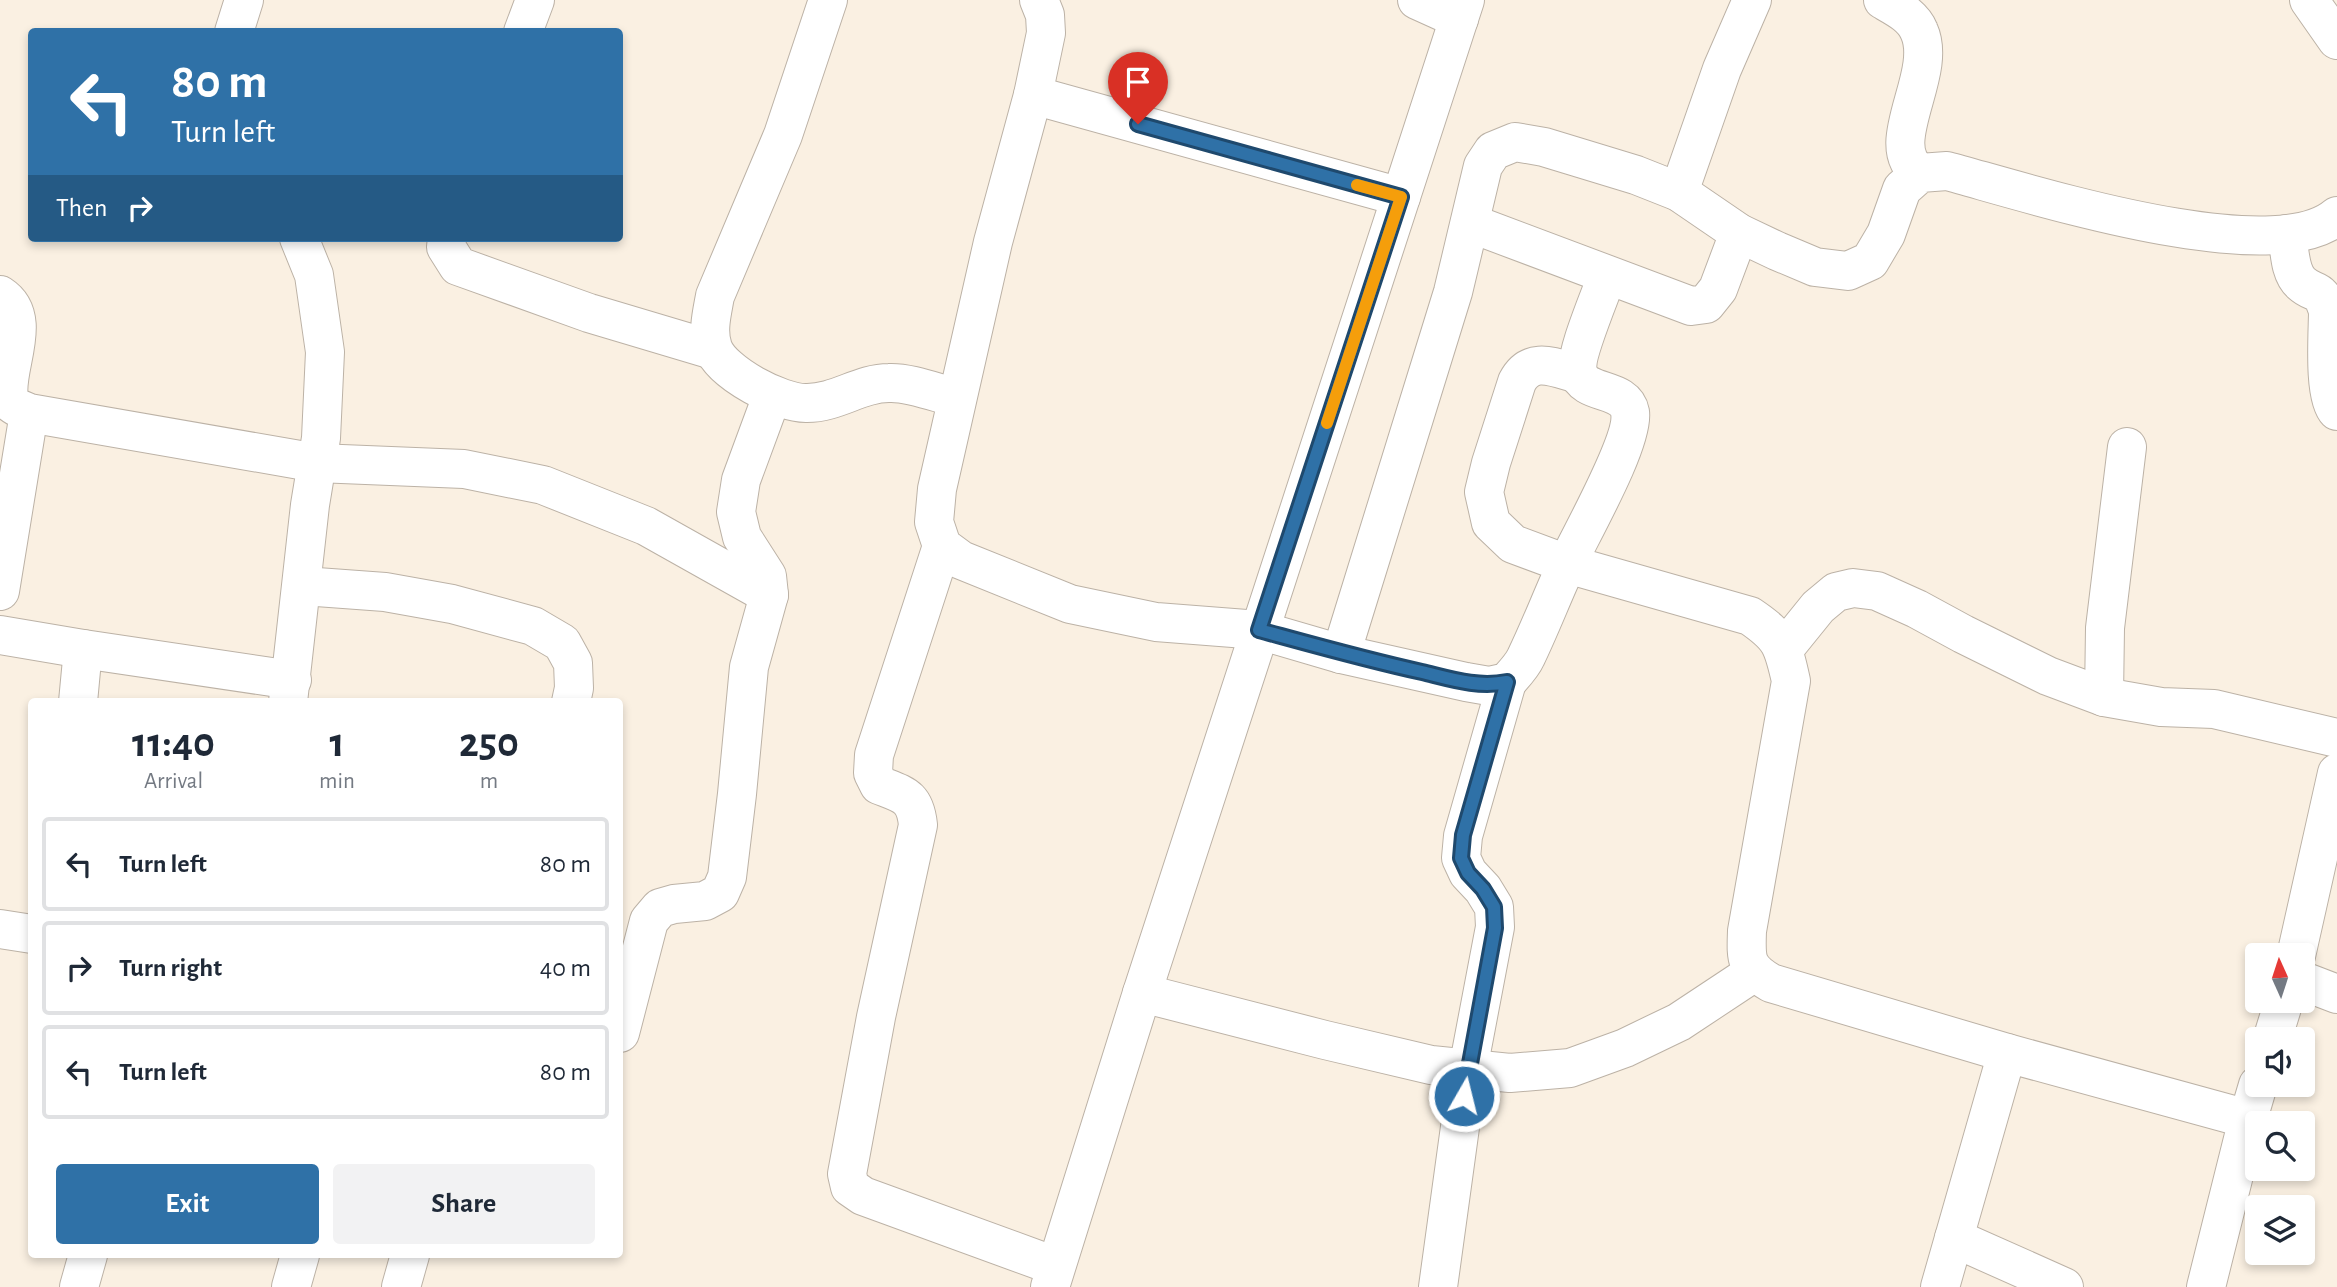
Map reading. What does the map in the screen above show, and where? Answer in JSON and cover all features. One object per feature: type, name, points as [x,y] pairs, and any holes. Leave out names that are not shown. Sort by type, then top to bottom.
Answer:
[{"type":"street","points":[[234,28],[244,0]]},
{"type":"street","points":[[524,28],[535,0]]},
{"type":"street","points":[[713,350],[710,324],[715,296],[783,135],[828,0]]},
{"type":"street","points":[[1039,0],[1045,15],[1046,33],[1033,95],[993,242],[937,489],[934,522],[942,546],[961,560],[1070,604],[1156,622],[1259,630],[1466,682],[1489,686],[1507,682]]},
{"type":"street","points":[[942,546],[874,755],[873,773],[879,785],[905,795],[911,801],[916,807],[918,825],[876,1017],[847,1174],[850,1187],[863,1196],[1052,1276],[1259,630],[1462,10],[1417,0]]},
{"type":"street","points":[[1679,192],[1722,69],[1752,0]]},
{"type":"street","points":[[1883,0],[1906,14],[1919,31],[1923,51],[1921,78],[1906,131],[1904,150],[1910,167],[1920,173],[1947,171],[2126,219],[2218,235],[2287,234],[2327,225],[2337,216]]},
{"type":"street","points":[[2309,0],[2337,40]]},
{"type":"street","points":[[1033,95],[1401,197]]},
{"type":"street","points":[[1324,648],[1453,292],[1483,166],[1493,151],[1515,142],[1544,147],[1636,175],[1679,192],[1739,233],[1815,267],[1848,271],[1870,261],[1886,234],[1902,189],[1920,173]]},
{"type":"street","points":[[1470,223],[1674,302],[1691,306],[1706,304],[1718,289],[1739,233]]},
{"type":"street","points":[[2287,234],[2295,276],[2304,286],[2317,291],[2328,310],[2329,386],[2332,406],[2337,411]]},
{"type":"street","points":[[0,635],[290,691],[310,505],[321,438],[325,352],[314,275],[301,242]]},
{"type":"street","points":[[447,242],[446,247],[458,266],[589,313],[713,350],[732,371],[772,396],[805,404],[833,400],[873,384],[894,383],[957,398]]},
{"type":"street","points":[[1438,1287],[1468,1069],[1495,928],[1494,907],[1483,889],[1468,873],[1461,858],[1463,835],[1507,682],[1525,660],[1567,564],[1616,463],[1630,425],[1630,411],[1624,400],[1584,383],[1578,374],[1580,354],[1607,276]]},
{"type":"street","points":[[0,295],[8,300],[13,310],[14,322],[4,371],[4,390],[10,403],[29,413],[317,463],[464,469],[543,485],[646,526],[769,595]]},
{"type":"street","points":[[1578,374],[1535,365],[1523,370],[1491,463],[1484,492],[1491,523],[1513,544],[1567,564],[1750,616],[1771,630],[1784,649],[1791,681],[1748,931],[1746,956],[1753,972],[1771,983],[2007,1053],[2253,1102],[2206,1287]]},
{"type":"street","points":[[623,1021],[649,921],[660,908],[705,901],[720,893],[727,877],[749,667],[769,595],[766,576],[741,537],[736,512],[741,480],[772,396]]},
{"type":"street","points":[[0,591],[29,413]]},
{"type":"street","points":[[2104,697],[2105,628],[2127,447]]},
{"type":"street","points":[[303,586],[398,594],[452,604],[533,626],[562,643],[573,663],[572,698]]},
{"type":"street","points":[[1784,649],[1818,607],[1836,592],[1853,588],[1877,591],[1917,608],[2048,676],[2104,697],[2161,707],[2214,709],[2337,738]]},
{"type":"street","points":[[78,698],[83,649]]},
{"type":"street","points":[[2299,943],[2337,773]]},
{"type":"street","points":[[0,929],[28,933]]},
{"type":"street","points":[[1142,992],[1431,1065],[1510,1073],[1570,1068],[1625,1048],[1679,1022],[1753,972]]},
{"type":"street","points":[[2315,986],[2337,994]]},
{"type":"street","points":[[1940,1287],[2007,1053]]},
{"type":"street","points":[[1954,1238],[2064,1287]]},
{"type":"street","points":[[79,1287],[87,1258]]},
{"type":"street","points":[[291,1287],[299,1258]]},
{"type":"street","points":[[401,1287],[409,1258]]},
{"type":"slow traffic","points":[[1327,423],[1401,197],[1357,185]]},
{"type":"route","points":[[1138,124],[1401,197],[1259,630],[1341,654],[1466,682],[1489,686],[1507,682],[1463,835],[1461,858],[1468,873],[1483,889],[1494,907],[1495,928],[1464,1096]]}]
